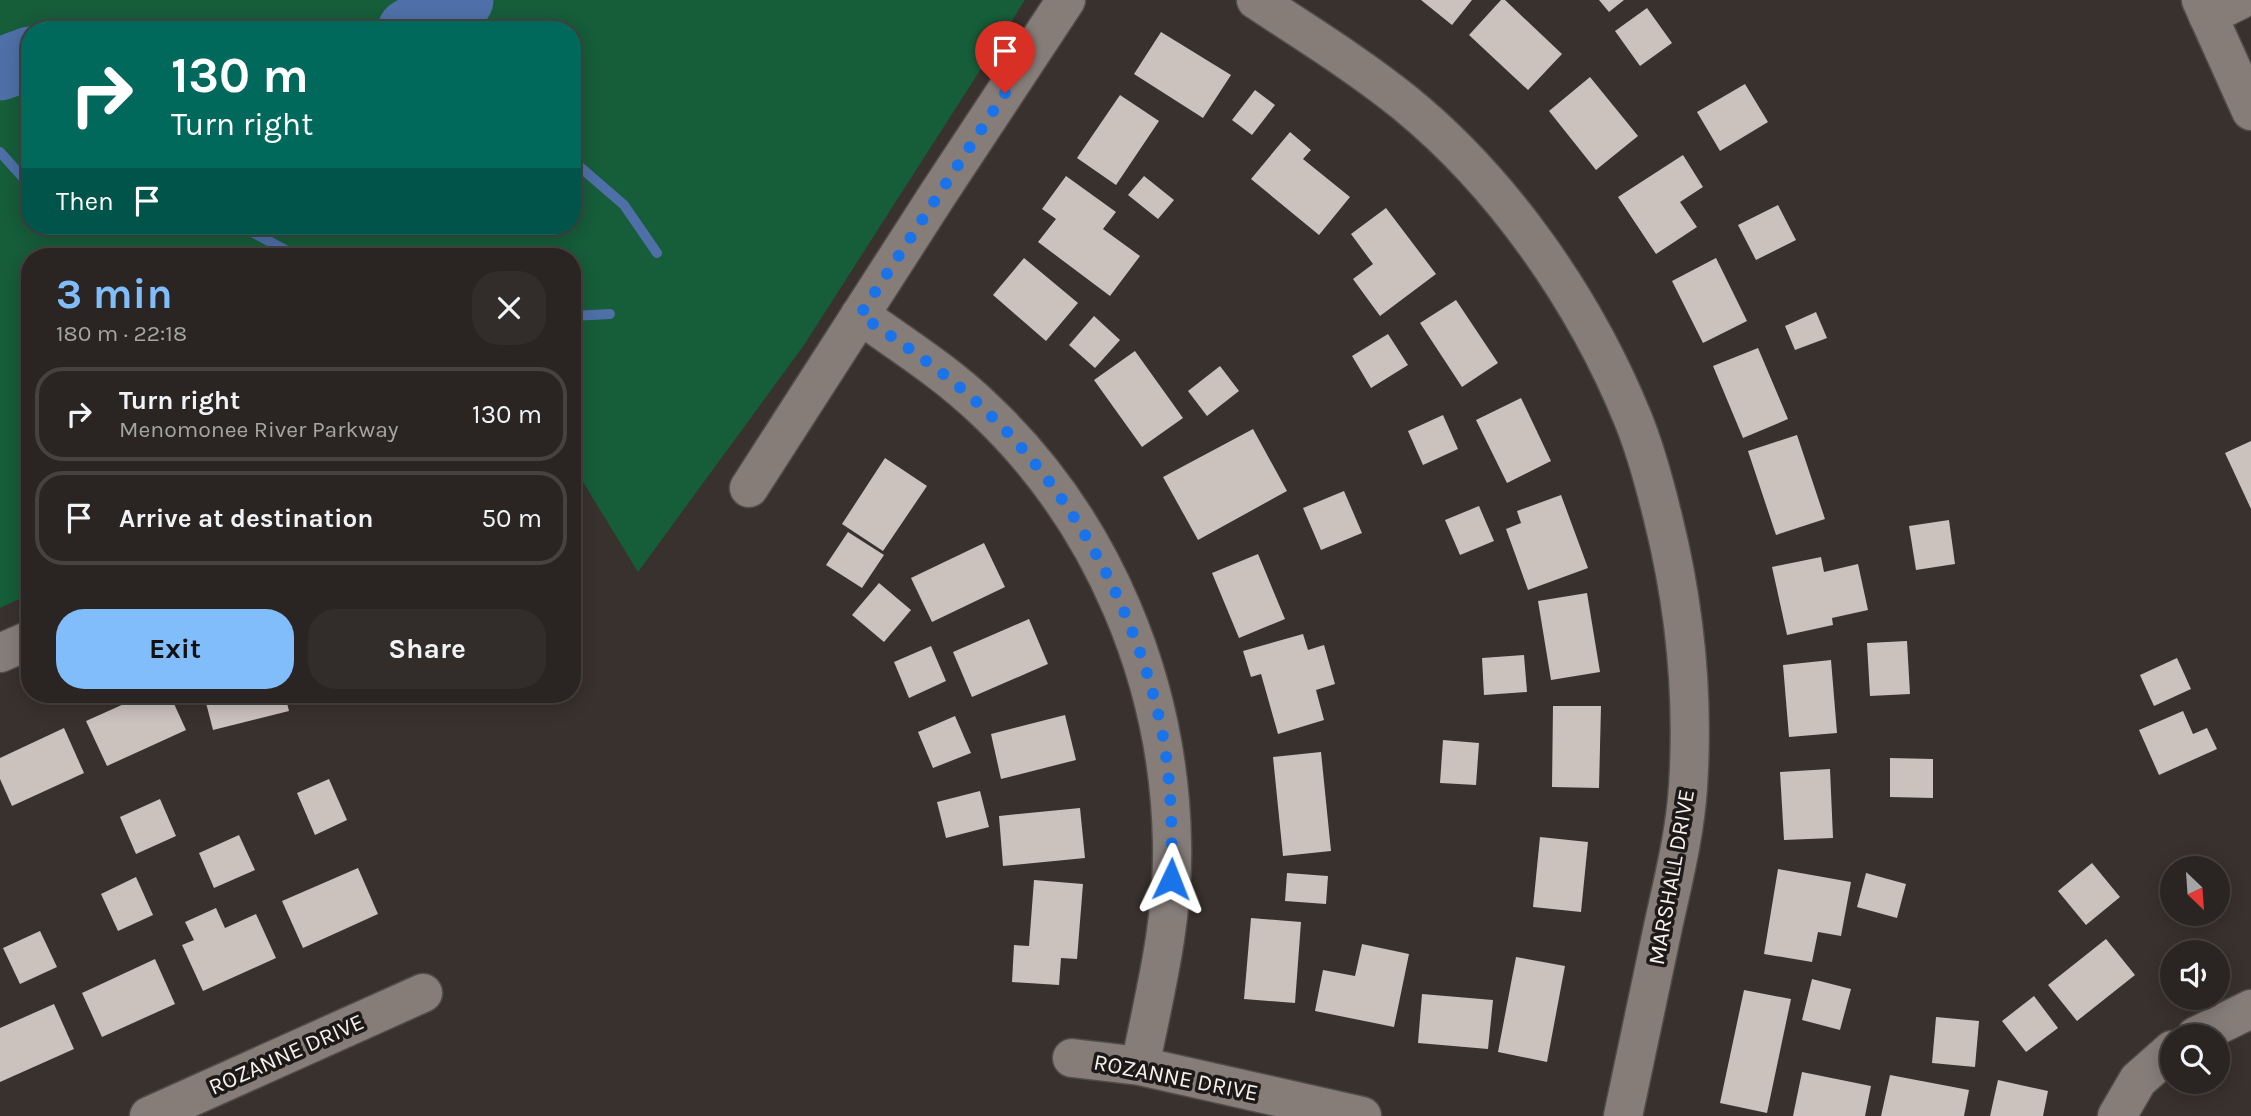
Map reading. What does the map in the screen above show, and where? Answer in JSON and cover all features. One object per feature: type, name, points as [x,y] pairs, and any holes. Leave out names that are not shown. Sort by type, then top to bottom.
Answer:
[{"type":"street","points":[[749,488],[1066,0]]},
{"type":"street","name":"MARSHALL DRIVE","points":[[1256,0],[1364,71],[1407,104],[1465,159],[1511,211],[1545,256],[1597,342],[1633,419],[1653,477],[1676,568],[1683,611],[1690,687],[1688,788],[1680,848],[1623,1116]]},
{"type":"street","points":[[2216,5],[2251,111]]},
{"type":"street","points":[[860,315],[944,373],[1023,449],[1066,505],[1100,559],[1140,652],[1161,727],[1172,842],[1164,948],[1140,1066]]},
{"type":"street","points":[[0,653],[21,644]]},
{"type":"street","name":"ROZANNE DRIVE","points":[[149,1116],[423,993]]},
{"type":"street","points":[[2220,1024],[2251,1009]]},
{"type":"street","name":"ROZANNE DRIVE","points":[[1072,1058],[1140,1066],[1362,1116]]},
{"type":"street","points":[[2117,1116],[2138,1080],[2160,1061]]},
{"type":"green space","points":[[0,0],[1025,0],[804,345],[638,572],[581,479],[581,248],[21,248],[21,598],[0,608]]},
{"type":"building","points":[[1421,0],[1472,0],[1452,25]]},
{"type":"building","points":[[1501,0],[1505,0],[1562,54],[1528,90],[1469,35]]},
{"type":"building","points":[[1599,0],[1624,0],[1609,12]]},
{"type":"building","points":[[1647,8],[1672,43],[1640,66],[1615,31]]},
{"type":"building","points":[[1161,32],[1231,75],[1203,118],[1134,74]]},
{"type":"building","points":[[1590,77],[1638,136],[1596,170],[1549,111]]},
{"type":"building","points":[[1745,84],[1768,122],[1720,151],[1697,112]]},
{"type":"building","points":[[1255,90],[1275,105],[1252,135],[1232,120]]},
{"type":"building","points":[[1120,95],[1159,121],[1116,185],[1077,158]]},
{"type":"building","points":[[1290,132],[1311,150],[1303,159],[1350,197],[1319,235],[1251,179]]},
{"type":"building","points":[[1683,155],[1703,187],[1680,202],[1697,227],[1656,254],[1618,197]]},
{"type":"building","points":[[1066,176],[1116,212],[1103,229],[1140,256],[1110,296],[1038,242],[1056,219],[1042,209]]},
{"type":"building","points":[[1144,176],[1174,200],[1158,219],[1128,195]]},
{"type":"building","points":[[1778,205],[1796,240],[1756,260],[1738,225]]},
{"type":"building","points":[[1386,208],[1436,274],[1380,316],[1353,279],[1373,264],[1351,234]]},
{"type":"building","points":[[1024,258],[1078,303],[1046,341],[993,295]]},
{"type":"building","points":[[1716,258],[1747,321],[1703,343],[1672,281]]},
{"type":"building","points":[[1456,300],[1498,363],[1462,387],[1420,323]]},
{"type":"building","points":[[1816,312],[1827,338],[1795,350],[1785,326]]},
{"type":"building","points":[[1094,316],[1120,340],[1095,368],[1069,345]]},
{"type":"building","points":[[1388,334],[1408,365],[1371,388],[1352,356]]},
{"type":"building","points":[[1758,348],[1788,419],[1743,438],[1713,366]]},
{"type":"building","points":[[1135,351],[1183,418],[1142,447],[1094,380]]},
{"type":"building","points":[[1220,366],[1239,391],[1207,416],[1188,391]]},
{"type":"building","points":[[1521,398],[1551,461],[1507,483],[1476,420]]},
{"type":"building","points":[[1443,415],[1458,449],[1423,465],[1408,431]]},
{"type":"building","points":[[1253,429],[1287,491],[1198,540],[1163,477]]},
{"type":"building","points":[[1797,435],[1825,519],[1776,535],[1748,451]]},
{"type":"building","points":[[2251,441],[2251,509],[2225,453]]},
{"type":"building","points":[[885,458],[927,486],[883,551],[842,524]]},
{"type":"building","points":[[1344,491],[1362,533],[1321,550],[1303,508]]},
{"type":"building","points":[[1561,495],[1588,568],[1528,590],[1506,529],[1521,523],[1517,511]]},
{"type":"building","points":[[1479,506],[1494,541],[1460,555],[1445,520]]},
{"type":"building","points":[[1949,520],[1955,564],[1916,570],[1909,526]]},
{"type":"building","points":[[848,532],[884,555],[862,588],[826,565]]},
{"type":"building","points":[[984,543],[1005,587],[932,622],[911,578]]},
{"type":"building","points":[[1258,554],[1285,619],[1239,638],[1212,573]]},
{"type":"building","points":[[1821,557],[1824,572],[1858,564],[1868,610],[1832,618],[1833,625],[1787,635],[1772,567]]},
{"type":"building","points":[[879,583],[911,610],[884,642],[852,615]]},
{"type":"building","points":[[1587,593],[1600,672],[1551,680],[1538,601]]},
{"type":"building","points":[[1029,619],[1048,664],[972,697],[953,652]]},
{"type":"building","points":[[1303,634],[1308,650],[1324,645],[1335,684],[1316,690],[1324,720],[1278,734],[1261,674],[1251,677],[1243,651]]},
{"type":"building","points":[[1907,641],[1910,694],[1870,696],[1867,643]]},
{"type":"building","points":[[931,646],[946,681],[909,698],[894,662]]},
{"type":"building","points":[[1524,655],[1527,692],[1484,695],[1482,658]]},
{"type":"building","points":[[2177,658],[2191,689],[2154,706],[2140,675]]},
{"type":"building","points":[[1831,660],[1837,733],[1789,737],[1783,665]]},
{"type":"building","points":[[126,703],[174,703],[186,730],[107,766],[86,721]]},
{"type":"building","points":[[206,703],[287,703],[289,711],[213,730]]},
{"type":"building","points":[[1553,706],[1601,706],[1599,788],[1552,787]]},
{"type":"building","points":[[2183,711],[2193,734],[2207,728],[2217,749],[2159,775],[2139,730]]},
{"type":"building","points":[[1065,715],[1076,760],[1001,779],[991,734]]},
{"type":"building","points":[[955,716],[971,753],[933,768],[918,732]]},
{"type":"building","points":[[64,728],[84,773],[12,806],[0,779],[0,758]]},
{"type":"building","points":[[1443,740],[1479,743],[1476,785],[1440,783]]},
{"type":"building","points":[[1321,752],[1331,851],[1283,856],[1273,757]]},
{"type":"building","points":[[1890,758],[1933,759],[1933,798],[1890,797]]},
{"type":"building","points":[[1830,769],[1833,838],[1784,840],[1780,772]]},
{"type":"building","points":[[329,779],[347,820],[315,835],[297,793]]},
{"type":"building","points":[[980,791],[989,827],[946,838],[937,802]]},
{"type":"building","points":[[160,799],[176,836],[136,854],[120,817]]},
{"type":"building","points":[[1080,808],[1085,858],[1003,866],[999,816]]},
{"type":"building","points":[[239,835],[255,870],[214,888],[199,853]]},
{"type":"building","points":[[1540,837],[1588,842],[1581,912],[1533,907]]},
{"type":"building","points":[[2092,863],[2120,897],[2086,925],[2058,891]]},
{"type":"building","points":[[358,868],[378,914],[303,948],[282,901]]},
{"type":"building","points":[[1778,869],[1851,882],[1841,936],[1818,932],[1812,962],[1764,954]]},
{"type":"building","points":[[1287,873],[1328,876],[1326,904],[1285,901]]},
{"type":"building","points":[[1866,873],[1906,884],[1897,918],[1857,907]]},
{"type":"building","points":[[136,877],[153,915],[118,931],[101,894]]},
{"type":"building","points":[[1034,880],[1083,884],[1077,959],[1061,958],[1059,985],[1012,982],[1014,945],[1029,946]]},
{"type":"building","points":[[216,908],[225,928],[256,914],[276,958],[203,991],[182,945],[194,940],[185,922]]},
{"type":"building","points":[[1251,918],[1301,922],[1295,1003],[1244,999]]},
{"type":"building","points":[[40,931],[57,967],[20,984],[3,948]]},
{"type":"building","points":[[2106,939],[2135,975],[2077,1021],[2048,985]]},
{"type":"building","points":[[1362,944],[1409,954],[1394,1027],[1315,1011],[1323,970],[1355,976]]},
{"type":"building","points":[[1516,957],[1565,966],[1547,1062],[1498,1052]]},
{"type":"building","points":[[155,959],[175,1004],[102,1037],[82,993]]},
{"type":"building","points":[[1812,979],[1851,989],[1840,1030],[1802,1020]]},
{"type":"building","points":[[1744,990],[1791,999],[1767,1113],[1720,1103]]},
{"type":"building","points":[[1422,994],[1493,1000],[1488,1049],[1418,1043]]},
{"type":"building","points":[[2034,996],[2058,1028],[2026,1052],[2002,1021]]},
{"type":"building","points":[[54,1004],[74,1049],[0,1082],[0,1028]]},
{"type":"building","points":[[1936,1017],[1979,1021],[1975,1067],[1932,1063]]},
{"type":"building","points":[[1802,1072],[1871,1086],[1865,1116],[1793,1116]]},
{"type":"building","points":[[1890,1075],[1969,1090],[1964,1116],[1881,1116]]},
{"type":"building","points":[[1998,1080],[2048,1091],[2043,1116],[1990,1116]]},
{"type":"waterway","points":[[425,21],[462,0]]},
{"type":"waterway","points":[[0,69],[21,61]]},
{"type":"waterway","points":[[0,152],[21,175]]},
{"type":"waterway","points":[[581,168],[624,205],[657,253]]},
{"type":"waterway","points":[[258,235],[281,248]]},
{"type":"waterway","points":[[581,316],[610,314]]},
{"type":"route","points":[[1005,93],[860,315],[944,373],[986,411],[1023,449],[1066,505],[1100,559],[1140,652],[1161,727],[1169,790],[1171,879]]}]
